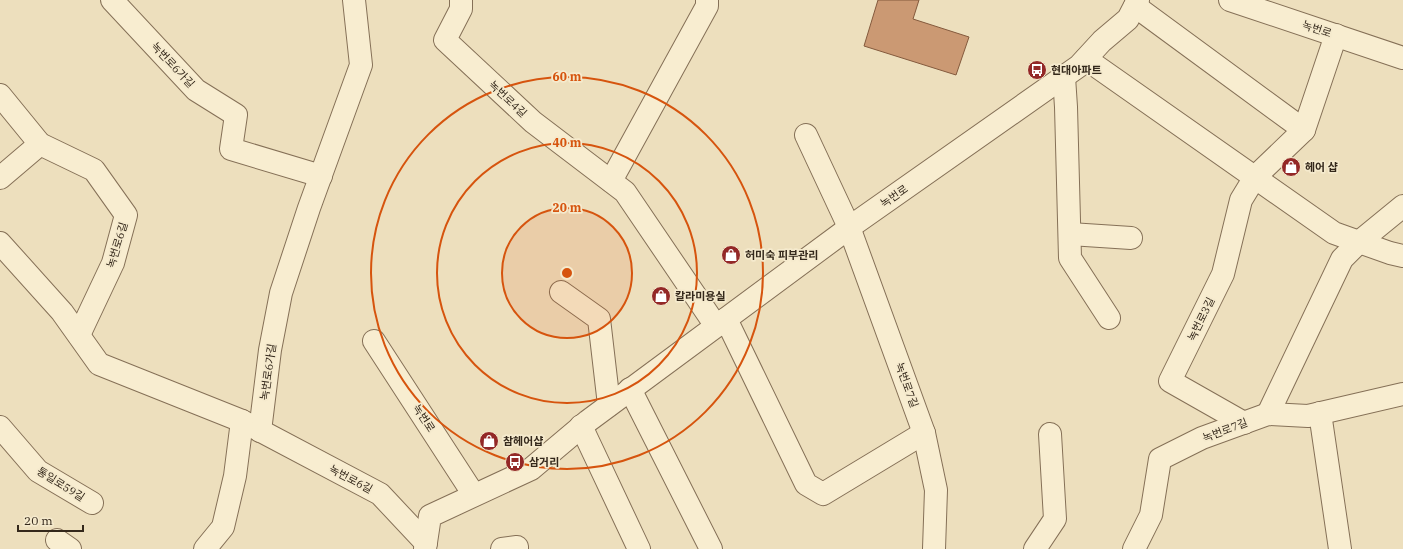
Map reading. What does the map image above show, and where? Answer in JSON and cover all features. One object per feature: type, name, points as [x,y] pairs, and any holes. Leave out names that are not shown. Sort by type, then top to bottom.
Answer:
[{"type":"street","name":"녹번로6가길","points":[[112,0],[196,90],[236,115],[231,149],[321,176]]},
{"type":"street","name":"녹번로6가길","points":[[251,426],[270,350],[281,293],[361,65],[354,0]]},
{"type":"street","name":"녹번로4길","points":[[461,0],[461,9],[444,40],[533,122],[625,192],[721,323]]},
{"type":"street","points":[[611,181],[707,6],[707,0]]},
{"type":"street","name":"녹번로","points":[[1230,0],[1403,58]]},
{"type":"street","points":[[1136,3],[1304,130]]},
{"type":"street","name":"녹번로","points":[[426,546],[430,516],[531,469],[581,426],[849,227],[1079,66],[1102,41],[1128,20],[1136,3]]},
{"type":"street","points":[[1255,177],[1304,130],[1336,35]]},
{"type":"street","points":[[1086,59],[1334,233],[1390,253],[1403,256]]},
{"type":"street","points":[[1064,77],[1070,258],[1109,318]]},
{"type":"street","name":"녹번로6길","points":[[0,95],[40,144],[94,170],[126,215],[113,262],[79,335]]},
{"type":"street","name":"녹번로7길","points":[[806,136],[849,227],[924,433],[936,490],[934,549]]},
{"type":"street","points":[[0,178],[40,144]]},
{"type":"street","name":"녹번로3길","points":[[1244,423],[1170,381],[1223,274],[1241,200],[1255,177]]},
{"type":"street","points":[[1268,414],[1342,259],[1359,242],[1403,206]]},
{"type":"street","points":[[1070,234],[1131,238]]},
{"type":"street","name":"녹번로6길","points":[[0,243],[62,312],[99,364],[251,426],[380,494],[426,546]]},
{"type":"street","points":[[561,292],[599,319],[609,405]]},
{"type":"street","points":[[721,323],[806,484],[823,494],[924,433]]},
{"type":"street","name":"녹번로","points":[[374,341],[474,495]]},
{"type":"street","points":[[630,389],[711,549]]},
{"type":"street","name":"녹번로7길","points":[[1134,549],[1151,515],[1160,459],[1202,438],[1268,414],[1308,416],[1403,394]]},
{"type":"street","points":[[1320,413],[1340,549]]},
{"type":"street","points":[[205,549],[223,527],[235,476],[251,426]]},
{"type":"street","points":[[581,426],[640,549]]},
{"type":"street","name":"통일로59길","points":[[0,427],[38,472],[92,503]]},
{"type":"street","points":[[1035,549],[1055,519],[1050,434]]},
{"type":"street","points":[[502,549],[517,547],[517,549]]},
{"type":"building","points":[[878,0],[919,0],[913,19],[969,37],[956,75],[864,46]]},
{"type":"place","name":"현대아파트","points":[[1037,70]]},
{"type":"place","name":"헤어 샵","points":[[1291,167]]},
{"type":"place","name":"허미숙 피부관리","points":[[731,255]]},
{"type":"place","name":"칼라미용실","points":[[661,296]]},
{"type":"place","name":"참헤어샵","points":[[489,441]]},
{"type":"place","name":"삼거리","points":[[515,462]]}]
